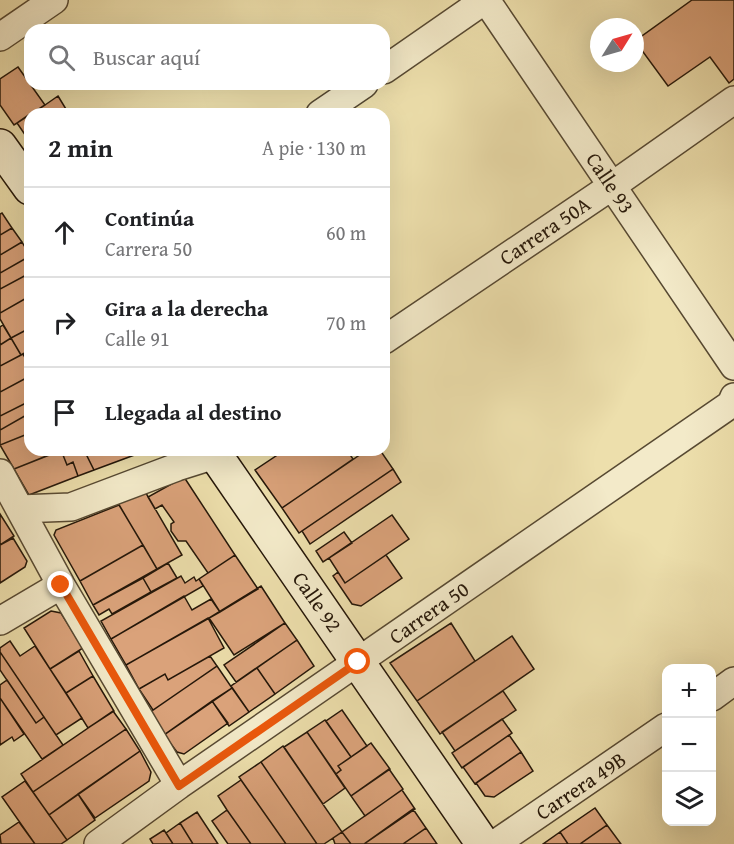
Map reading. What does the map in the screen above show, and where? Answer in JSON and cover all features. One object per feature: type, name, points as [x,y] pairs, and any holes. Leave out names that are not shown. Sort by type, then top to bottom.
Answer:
[{"type":"street","points":[[0,37],[54,0]]},
{"type":"street","points":[[390,66],[486,0]]},
{"type":"street","name":"Calle 93","points":[[486,0],[734,366]]},
{"type":"street","points":[[329,108],[355,90]]},
{"type":"street","name":"Carrera 50A","points":[[390,336],[612,186],[734,100]]},
{"type":"street","points":[[0,146],[24,180]]},
{"type":"street","name":"Carrera 50","points":[[100,843],[733,402]]},
{"type":"street","points":[[20,509],[71,507],[206,456]]},
{"type":"street","name":"Calle 92","points":[[220,456],[483,844]]},
{"type":"street","points":[[0,474],[61,585],[179,786]]},
{"type":"street","points":[[0,621],[61,585]]},
{"type":"street","points":[[716,694],[734,681]]},
{"type":"street","name":"Carrera 49B","points":[[495,844],[662,730]]},
{"type":"building","points":[[692,0],[734,0],[734,79],[729,83],[710,57],[668,86],[644,53],[644,35]]},
{"type":"building","points":[[18,67],[24,75],[24,90],[34,90],[45,105],[40,108],[24,108],[24,119],[14,125],[0,105],[0,79]]},
{"type":"building","points":[[58,96],[65,108],[40,108]]},
{"type":"building","points":[[24,118],[24,133],[17,123]]},
{"type":"building","points":[[2,213],[12,228],[0,235],[0,214]]},
{"type":"building","points":[[12,228],[22,242],[0,255],[0,235]]},
{"type":"building","points":[[22,242],[24,246],[24,259],[0,273],[0,255]]},
{"type":"building","points":[[24,259],[24,276],[0,289],[0,273]]},
{"type":"building","points":[[24,276],[24,299],[0,313],[0,289]]},
{"type":"building","points":[[24,299],[24,331],[11,338],[0,319],[0,313]]},
{"type":"building","points":[[3,325],[11,338],[0,345],[0,327]]},
{"type":"building","points":[[24,331],[24,353],[21,355],[11,338]]},
{"type":"building","points":[[11,338],[21,355],[0,366],[0,345]]},
{"type":"building","points":[[23,354],[24,379],[0,392],[0,366]]},
{"type":"building","points":[[24,379],[24,404],[0,416],[0,392]]},
{"type":"building","points":[[24,404],[24,416],[0,430],[0,416]]},
{"type":"building","points":[[24,416],[24,435],[0,445],[0,430]]},
{"type":"building","points":[[24,435],[24,456],[47,456],[14,469],[0,445]]},
{"type":"building","points":[[46,456],[63,456],[67,465],[73,462],[78,476],[29,495],[14,469]]},
{"type":"building","points":[[63,456],[87,456],[94,470],[78,476],[73,462],[67,465]]},
{"type":"building","points":[[87,456],[132,456],[94,470]]},
{"type":"building","points":[[276,456],[351,456],[353,459],[282,508],[255,470]]},
{"type":"building","points":[[358,456],[384,456],[393,469],[299,533],[282,508]]},
{"type":"building","points":[[393,469],[401,482],[310,544],[302,531]]},
{"type":"building","points":[[184,477],[235,555],[208,573],[186,541],[178,541],[171,531],[171,524],[174,522],[162,505],[155,509],[148,497]]},
{"type":"building","points":[[143,488],[182,555],[157,569],[118,503]]},
{"type":"building","points":[[119,505],[143,545],[80,581],[54,535],[56,530]]},
{"type":"building","points":[[0,514],[14,536],[0,545]]},
{"type":"building","points":[[392,515],[409,539],[345,583],[329,558]]},
{"type":"building","points":[[344,532],[352,543],[323,562],[316,551]]},
{"type":"building","points":[[13,538],[27,561],[25,567],[0,583],[0,545]]},
{"type":"building","points":[[143,545],[157,569],[93,605],[80,581]]},
{"type":"building","points":[[235,555],[258,589],[220,612],[199,579]]},
{"type":"building","points":[[386,555],[402,578],[361,606],[352,604],[333,576],[338,572],[345,583]]},
{"type":"building","points":[[168,563],[177,578],[151,592],[143,578]]},
{"type":"building","points":[[181,576],[185,583],[194,577],[196,581],[199,579],[203,586],[111,639],[101,621]]},
{"type":"building","points":[[143,578],[151,592],[112,614],[109,609],[99,615],[93,605]]},
{"type":"building","points":[[261,586],[285,623],[234,655],[209,618]]},
{"type":"building","points":[[184,596],[192,610],[211,599],[220,612],[126,665],[111,639]]},
{"type":"building","points":[[51,611],[61,613],[83,648],[50,669],[24,628]]},
{"type":"building","points":[[208,618],[224,648],[168,680],[165,674],[139,689],[126,665]]},
{"type":"building","points":[[285,623],[297,640],[236,682],[224,665]]},
{"type":"building","points":[[451,623],[475,661],[417,701],[390,663]]},
{"type":"building","points":[[512,636],[534,669],[440,734],[417,701]]},
{"type":"building","points":[[297,640],[314,666],[275,694],[257,668]]},
{"type":"building","points":[[10,641],[20,656],[35,646],[82,718],[56,735],[0,652],[0,648]]},
{"type":"building","points":[[79,651],[93,676],[66,693],[50,669]]},
{"type":"building","points":[[0,652],[44,717],[36,723],[0,670]]},
{"type":"building","points":[[210,656],[217,666],[153,710],[139,689],[165,674],[168,680]]},
{"type":"building","points":[[217,666],[232,688],[164,735],[149,713]]},
{"type":"building","points":[[257,668],[275,694],[249,712],[231,686]]},
{"type":"building","points":[[93,676],[114,711],[88,728],[66,693]]},
{"type":"building","points":[[7,680],[36,723],[44,717],[63,745],[42,759],[0,698],[0,685]]},
{"type":"building","points":[[232,688],[249,712],[229,726],[212,701]]},
{"type":"building","points":[[503,691],[516,710],[455,751],[442,732]]},
{"type":"building","points":[[0,698],[24,734],[14,741],[12,737],[0,745]]},
{"type":"building","points":[[212,701],[228,723],[184,754],[177,752],[164,735]]},
{"type":"building","points":[[342,710],[367,746],[351,757],[326,721]]},
{"type":"building","points":[[113,711],[126,729],[33,792],[21,774]]},
{"type":"building","points":[[502,719],[512,733],[462,768],[452,753]]},
{"type":"building","points":[[325,720],[351,757],[338,766],[341,770],[336,774],[307,732]]},
{"type":"building","points":[[126,729],[140,751],[49,815],[33,792]]},
{"type":"building","points":[[307,732],[345,788],[323,804],[284,747]]},
{"type":"building","points":[[509,735],[521,752],[475,784],[463,767]]},
{"type":"building","points":[[371,743],[390,769],[351,796],[336,774],[341,770],[338,766]]},
{"type":"building","points":[[283,746],[342,832],[324,844],[317,844],[261,762]]},
{"type":"building","points":[[140,751],[151,772],[149,781],[95,818],[78,794]]},
{"type":"building","points":[[521,752],[533,771],[494,797],[485,796],[476,783]]},
{"type":"building","points":[[261,762],[317,844],[286,844],[239,777]]},
{"type":"building","points":[[389,769],[403,789],[365,816],[351,796]]},
{"type":"building","points":[[241,780],[286,844],[251,844],[227,810],[218,796]]},
{"type":"building","points":[[25,781],[67,840],[61,844],[35,844],[2,797]]},
{"type":"building","points":[[402,790],[415,809],[364,844],[351,844],[342,832]]},
{"type":"building","points":[[78,794],[95,820],[67,840],[49,815]]},
{"type":"building","points":[[595,808],[607,825],[580,844],[568,844],[560,832]]},
{"type":"building","points":[[413,809],[426,828],[403,844],[364,844]]},
{"type":"building","points":[[227,810],[251,844],[228,844],[212,821]]},
{"type":"building","points":[[197,812],[218,844],[193,844],[180,823]]},
{"type":"building","points":[[19,822],[35,844],[1,844],[0,835]]},
{"type":"building","points":[[180,823],[193,844],[173,844],[166,833]]},
{"type":"building","points":[[607,825],[621,844],[580,844]]},
{"type":"building","points":[[426,828],[437,844],[403,844]]},
{"type":"building","points":[[164,830],[173,844],[153,844],[150,839]]},
{"type":"building","points":[[342,832],[351,844],[335,844],[333,838]]},
{"type":"building","points":[[560,832],[568,844],[543,844]]},
{"type":"route","points":[[61,585],[179,786],[358,662]]}]
